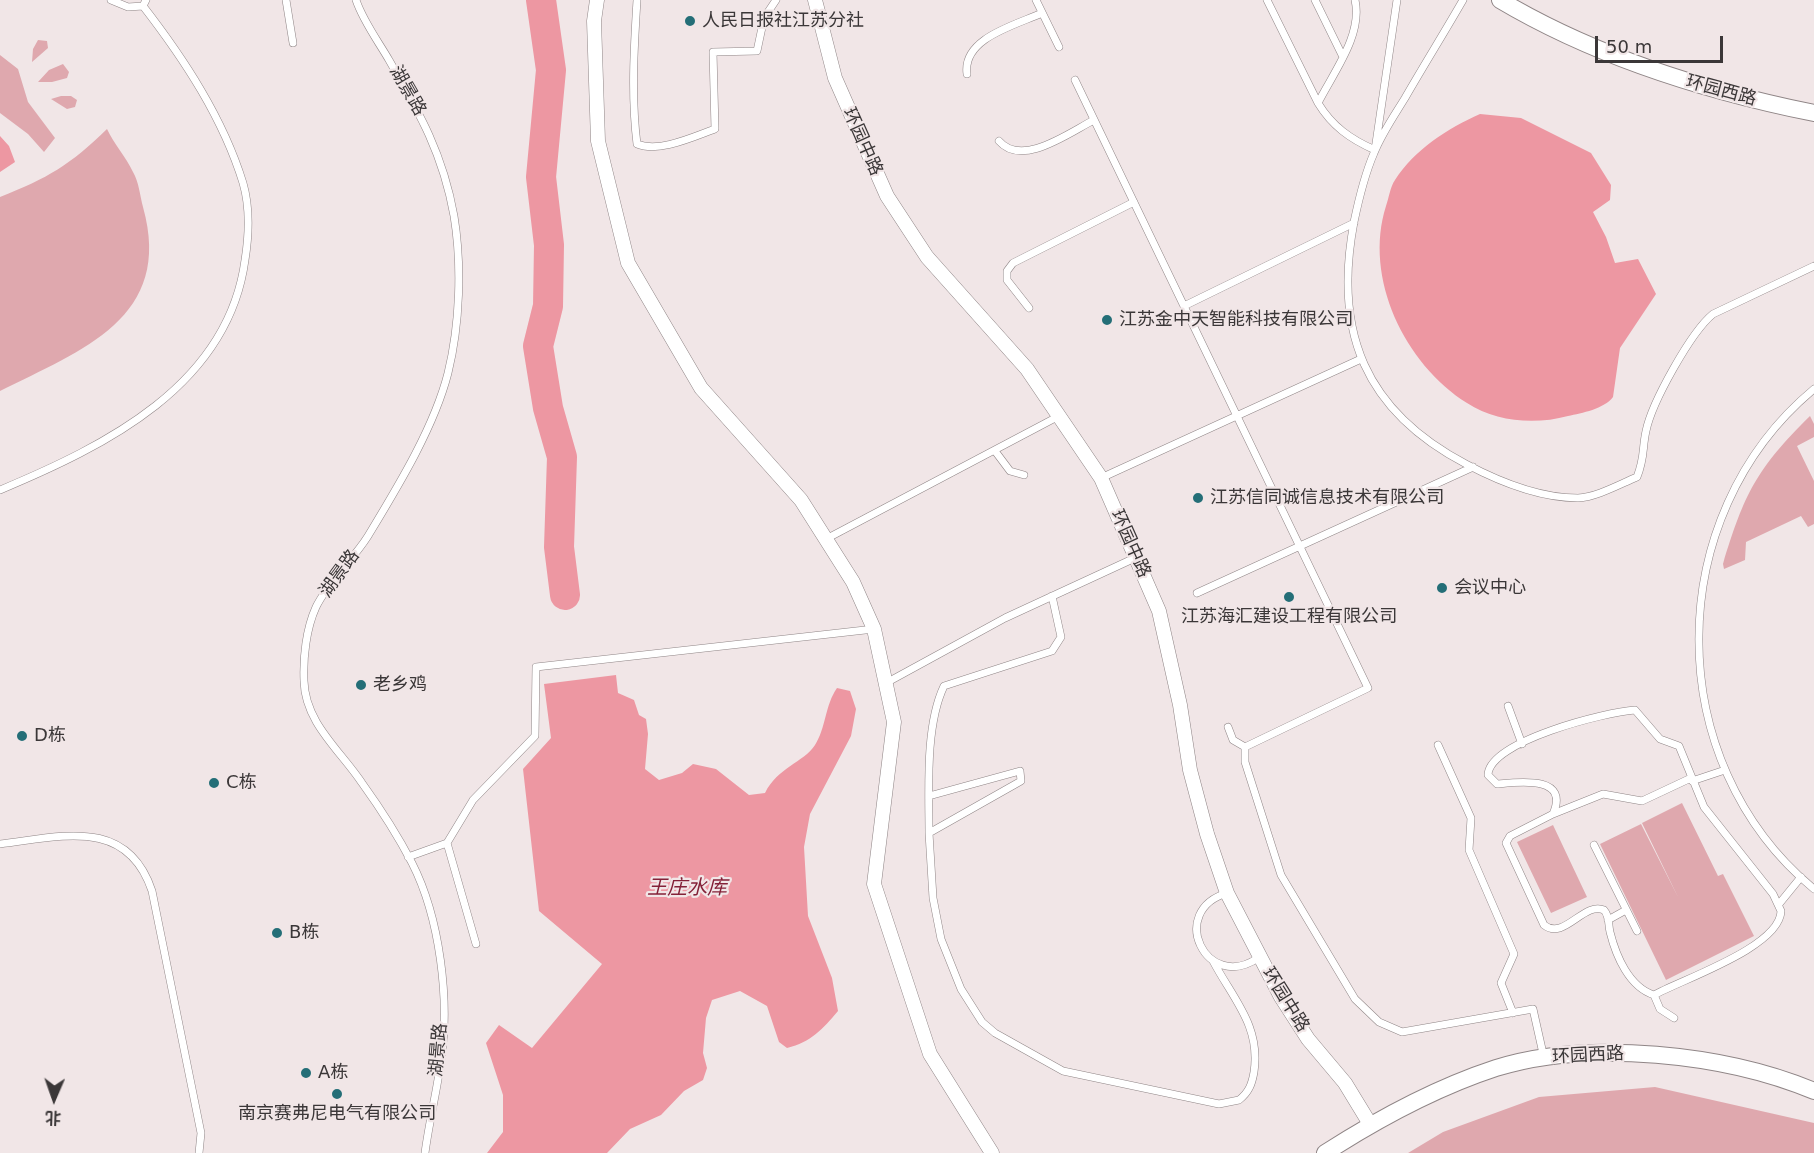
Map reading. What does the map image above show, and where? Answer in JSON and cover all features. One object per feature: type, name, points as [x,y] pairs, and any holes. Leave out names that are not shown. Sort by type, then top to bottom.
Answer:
[{"type":"street","points":[[597,0],[594,21],[598,141],[628,263],[701,388],[801,500],[853,582],[874,629],[894,723],[874,884],[930,1054],[992,1153]]},
{"type":"street","name":"环园中路","points":[[815,0],[835,78],[886,196],[927,257],[1027,369],[1101,478],[1159,611],[1180,705],[1190,770],[1207,834],[1227,893],[1258,958],[1308,1039],[1345,1083],[1370,1124]]},
{"type":"street","name":"环园西路","points":[[1500,0],[1608,54],[1672,77],[1814,113]]},
{"type":"street","name":"环园西路","points":[[1325,1153],[1370,1124],[1446,1086],[1498,1067],[1544,1058],[1624,1054],[1676,1058],[1735,1066],[1786,1079],[1814,1091]]},
{"type":"lane","points":[[0,490],[60,464],[122,430],[156,407],[186,379],[214,343],[226,323],[240,288],[248,228],[243,184],[202,93],[145,3],[128,7],[111,0]]},
{"type":"lane","points":[[286,0],[293,43]]},
{"type":"lane","name":"湖景路","points":[[356,0],[429,131],[446,179],[454,218],[458,260],[456,319],[448,373],[423,435],[396,489],[365,540],[316,606],[305,646],[304,685],[312,715],[329,743],[362,782],[408,857],[430,910],[440,957],[443,1002],[442,1057],[425,1153]]},
{"type":"lane","points":[[637,0],[633,57],[635,126],[637,144],[646,148],[690,139],[715,129],[713,52],[757,51],[764,18],[776,0]]},
{"type":"lane","points":[[1036,0],[1059,47]]},
{"type":"lane","points":[[1267,0],[1329,121],[1355,141],[1375,150]]},
{"type":"lane","points":[[1315,0],[1342,55]]},
{"type":"lane","points":[[1318,103],[1356,26],[1355,0]]},
{"type":"lane","points":[[1375,150],[1397,0]]},
{"type":"lane","points":[[1463,0],[1375,150],[1362,182],[1347,271],[1348,314],[1361,359],[1376,388],[1403,420],[1439,449],[1473,467],[1546,494],[1580,498],[1637,477],[1644,459],[1645,433],[1653,406],[1701,325],[1713,314],[1814,266]]},
{"type":"lane","points":[[967,74],[970,54],[981,42],[1042,13]]},
{"type":"lane","points":[[1075,80],[1368,688],[1245,747]]},
{"type":"lane","points":[[999,141],[1009,150],[1028,152],[1094,120]]},
{"type":"lane","points":[[1029,308],[1007,280],[1007,271],[1013,263],[1134,202]]},
{"type":"lane","points":[[1184,306],[1354,223]]},
{"type":"lane","points":[[1101,478],[1361,359]]},
{"type":"lane","points":[[1814,389],[1771,433],[1738,481],[1714,535],[1706,563],[1697,621],[1700,679],[1712,737],[1725,770],[1749,816],[1766,840],[1814,889]]},
{"type":"lane","points":[[826,539],[1059,416]]},
{"type":"lane","points":[[995,451],[1010,471],[1024,475]]},
{"type":"lane","points":[[1197,593],[1473,467]]},
{"type":"lane","points":[[886,683],[1052,596],[1137,557]]},
{"type":"lane","points":[[1052,596],[1061,637],[1052,651],[944,686],[935,705],[928,833],[933,897],[941,939],[961,989],[982,1022],[995,1034],[1063,1071],[1219,1104],[1239,1100],[1251,1084],[1255,1065],[1254,1040],[1246,1014],[1213,961],[1200,946],[1197,921],[1211,900],[1227,893]]},
{"type":"lane","points":[[408,857],[447,843],[473,800],[535,736],[536,667],[874,629]]},
{"type":"lane","points":[[1508,706],[1522,744]]},
{"type":"lane","points":[[1553,814],[1555,798],[1548,785],[1538,782],[1497,784],[1490,779],[1488,771],[1491,764],[1522,744],[1572,722],[1635,710],[1660,739],[1679,747],[1691,780],[1704,807],[1779,904],[1781,916],[1760,943],[1654,995],[1643,992],[1632,980],[1616,949],[1607,912],[1598,908],[1558,929],[1551,929],[1544,924],[1506,843],[1510,836],[1553,814],[1603,794],[1642,801],[1691,780],[1725,770]]},
{"type":"lane","points":[[1228,727],[1233,740],[1245,747]]},
{"type":"lane","points":[[1438,746],[1471,818],[1469,850],[1514,954],[1501,983],[1512,1012]]},
{"type":"lane","points":[[1245,747],[1245,762],[1281,875],[1355,999],[1379,1022],[1402,1032],[1533,1009],[1544,1058]]},
{"type":"lane","points":[[928,833],[1021,781],[1020,771],[929,796]]},
{"type":"lane","points":[[0,844],[76,836],[99,837],[129,852],[143,870],[152,891],[201,1133],[199,1153]]},
{"type":"lane","points":[[447,843],[476,944]]},
{"type":"lane","points":[[1594,845],[1637,931]]},
{"type":"lane","points":[[1779,904],[1801,878]]},
{"type":"lane","points":[[1608,920],[1626,910]]},
{"type":"lane","points":[[1213,961],[1232,967],[1251,963],[1258,958]]},
{"type":"lane","points":[[1654,995],[1660,1009],[1674,1018]]},
{"type":"shaded area","points":[[38,40],[47,41],[48,48],[32,62],[33,49]]},
{"type":"shaded area","points":[[0,55],[18,69],[28,102],[55,138],[44,152],[28,134],[0,113]]},
{"type":"shaded area","points":[[63,64],[69,72],[67,78],[52,82],[38,82],[49,70]]},
{"type":"shaded area","points":[[71,96],[77,100],[75,107],[67,109],[51,99]]},
{"type":"shaded area","points":[[107,129],[130,166],[138,185],[149,245],[145,277],[133,303],[114,325],[61,361],[0,391],[0,197],[58,169]]},
{"type":"shaded area","points":[[1810,416],[1814,424],[1814,437],[1797,446],[1814,481],[1814,524],[1808,527],[1801,516],[1746,542],[1745,560],[1724,569],[1723,564],[1738,519],[1754,483],[1777,451]]},
{"type":"shaded area","points":[[1682,803],[1718,876],[1723,874],[1754,936],[1666,980],[1600,844],[1641,824],[1678,897],[1642,823]]},
{"type":"shaded area","points":[[1553,825],[1587,897],[1551,913],[1517,842]]},
{"type":"shaded area","points":[[1655,1087],[1814,1123],[1814,1153],[1408,1153],[1443,1132],[1539,1097]]},
{"type":"water","points":[[1480,114],[1521,118],[1591,153],[1611,185],[1610,200],[1593,212],[1606,237],[1615,263],[1638,259],[1656,294],[1620,348],[1613,397],[1586,412],[1555,419],[1529,421],[1503,418],[1467,403],[1425,366],[1408,343],[1385,290],[1380,262],[1380,234],[1395,180],[1412,159],[1433,141]]},
{"type":"water","points":[[0,136],[9,146],[15,162],[0,172]]},
{"type":"water","name":"王庄水库","points":[[616,675],[618,693],[634,700],[639,715],[646,719],[648,734],[645,769],[659,780],[682,773],[693,764],[716,769],[749,795],[765,793],[770,784],[783,771],[810,751],[819,738],[830,702],[837,688],[850,691],[856,709],[851,736],[810,814],[804,847],[808,916],[832,978],[838,1011],[816,1034],[787,1048],[779,1042],[767,1006],[740,991],[712,1000],[706,1018],[703,1053],[707,1068],[703,1080],[684,1091],[661,1115],[630,1129],[607,1153],[487,1153],[503,1132],[503,1095],[486,1043],[499,1025],[532,1048],[602,964],[539,911],[523,769],[551,738],[544,684]]},
{"type":"waterway","points":[[541,0],[551,70],[541,177],[549,245],[548,306],[538,346],[548,408],[562,457],[559,547],[565,595]]},
{"type":"place","name":"人民日报社江苏分社","points":[[690,21]]},
{"type":"place","name":"江苏金中天智能科技有限公司","points":[[1107,320]]},
{"type":"place","name":"江苏信同诚信息技术有限公司","points":[[1198,498]]},
{"type":"place","name":"会议中心","points":[[1442,588]]},
{"type":"place","name":"江苏海汇建设工程有限公司","points":[[1289,597]]},
{"type":"place","name":"老乡鸡","points":[[361,685]]},
{"type":"place","name":"D栋","points":[[22,736]]},
{"type":"place","name":"C栋","points":[[214,783]]},
{"type":"place","name":"B栋","points":[[277,933]]},
{"type":"place","name":"A栋","points":[[306,1073]]},
{"type":"place","name":"南京赛弗尼电气有限公司","points":[[337,1094]]}]
